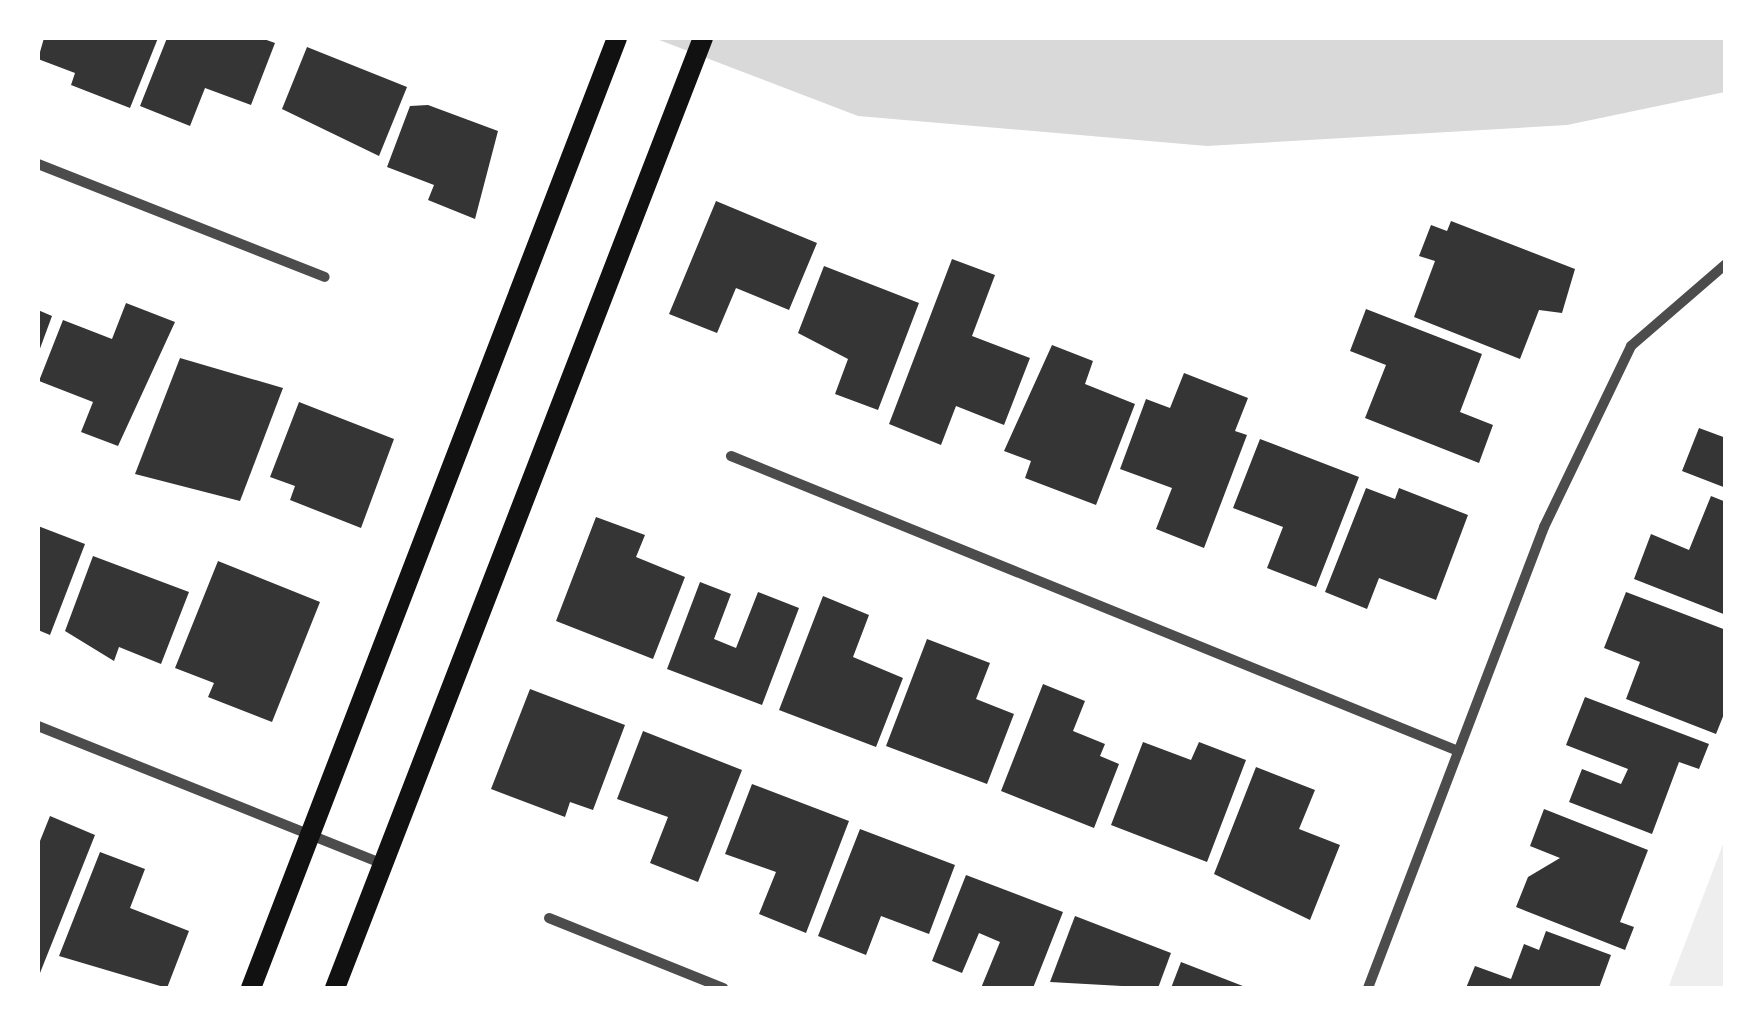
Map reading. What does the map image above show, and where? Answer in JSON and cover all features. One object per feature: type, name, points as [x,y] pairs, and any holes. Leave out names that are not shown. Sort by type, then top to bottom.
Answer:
[{"type":"main road","points":[[335,988],[703,38]]},
{"type":"main road","points":[[250,988],[616,40]]},
{"type":"street","points":[[38,164],[326,277]]},
{"type":"street","points":[[1368,988],[1544,527],[1630,346],[1726,264]]},
{"type":"street","points":[[731,456],[1458,751]]},
{"type":"street","points":[[38,726],[384,865]]},
{"type":"street","points":[[549,918],[723,988]]},
{"type":"shaded area","points":[[654,38],[1725,38],[1725,92],[1567,125],[1207,146],[858,116]]},
{"type":"shaded area","points":[[1725,839],[1725,988],[1668,988]]},
{"type":"building","points":[[44,38],[158,38],[130,108],[71,85],[75,73],[38,59]]},
{"type":"building","points":[[167,38],[261,38],[275,43],[251,105],[205,88],[190,126],[140,106]]},
{"type":"building","points":[[307,47],[407,87],[379,156],[282,109]]},
{"type":"building","points":[[428,105],[498,131],[475,219],[428,200],[434,185],[387,167],[410,106]]},
{"type":"building","points":[[716,201],[817,243],[789,310],[736,288],[717,333],[669,314]]},
{"type":"building","points":[[1451,221],[1575,269],[1562,313],[1539,310],[1520,359],[1414,317],[1435,261],[1419,256],[1431,225],[1447,231]]},
{"type":"building","points":[[952,259],[995,275],[972,336],[1030,358],[1004,425],[956,406],[941,445],[889,424]]},
{"type":"building","points":[[824,266],[919,303],[878,410],[835,394],[848,359],[798,333]]},
{"type":"building","points":[[126,303],[175,322],[118,446],[81,432],[93,402],[39,381],[63,320],[112,339]]},
{"type":"building","points":[[1366,309],[1482,354],[1460,412],[1493,425],[1479,463],[1365,418],[1386,365],[1350,351]]},
{"type":"building","points":[[38,310],[52,316],[38,354]]},
{"type":"building","points":[[1052,345],[1093,361],[1085,384],[1135,404],[1096,505],[1025,478],[1031,461],[1004,451]]},
{"type":"building","points":[[180,358],[283,388],[240,501],[135,474]]},
{"type":"building","points":[[1184,373],[1248,398],[1235,431],[1247,435],[1204,548],[1156,529],[1172,488],[1120,469],[1146,399],[1170,408]]},
{"type":"building","points":[[299,402],[394,439],[361,528],[290,500],[295,486],[270,477]]},
{"type":"building","points":[[1699,428],[1726,438],[1726,488],[1682,471]]},
{"type":"building","points":[[1260,439],[1359,477],[1316,587],[1267,568],[1283,527],[1233,508]]},
{"type":"building","points":[[1366,488],[1395,499],[1399,488],[1468,515],[1436,600],[1379,578],[1367,609],[1325,592]]},
{"type":"building","points":[[1711,496],[1726,502],[1726,615],[1634,579],[1651,534],[1689,550]]},
{"type":"building","points":[[596,517],[645,535],[636,557],[685,577],[653,659],[556,621]]},
{"type":"building","points":[[38,526],[85,544],[50,635],[38,630]]},
{"type":"building","points":[[93,556],[189,592],[161,664],[119,647],[114,661],[65,631]]},
{"type":"building","points":[[218,561],[320,602],[272,722],[208,697],[214,683],[175,668]]},
{"type":"building","points":[[700,582],[731,594],[714,639],[736,648],[758,592],[799,608],[762,705],[667,669]]},
{"type":"building","points":[[1626,592],[1726,630],[1726,709],[1716,734],[1626,699],[1640,662],[1604,648]]},
{"type":"building","points":[[823,596],[869,615],[853,657],[903,678],[876,747],[779,710]]},
{"type":"building","points":[[927,639],[990,663],[976,699],[1014,714],[987,784],[886,746]]},
{"type":"building","points":[[1043,684],[1085,701],[1073,731],[1105,744],[1100,756],[1119,764],[1094,828],[1001,791]]},
{"type":"building","points":[[530,689],[625,725],[593,810],[570,802],[565,817],[491,789]]},
{"type":"building","points":[[1585,697],[1709,744],[1699,769],[1679,762],[1652,834],[1569,802],[1582,769],[1621,784],[1628,769],[1566,745]]},
{"type":"building","points":[[643,731],[742,770],[698,882],[650,863],[668,817],[617,799]]},
{"type":"building","points":[[1143,742],[1191,760],[1199,742],[1246,760],[1207,862],[1111,825]]},
{"type":"building","points":[[1256,767],[1315,790],[1299,829],[1340,845],[1310,920],[1214,874]]},
{"type":"building","points":[[752,784],[849,821],[806,933],[759,914],[776,872],[725,854]]},
{"type":"building","points":[[1544,809],[1648,850],[1620,922],[1634,927],[1625,950],[1516,907],[1528,877],[1560,858],[1530,846]]},
{"type":"building","points":[[50,816],[95,835],[38,978],[38,846]]},
{"type":"building","points":[[860,829],[955,865],[929,934],[881,916],[866,955],[818,936]]},
{"type":"building","points":[[100,852],[145,869],[130,908],[189,931],[167,988],[59,956]]},
{"type":"building","points":[[966,875],[1063,912],[1033,988],[981,988],[1000,942],[979,933],[962,973],[932,961]]},
{"type":"building","points":[[1075,916],[1171,953],[1158,988],[1050,982]]},
{"type":"building","points":[[1546,931],[1611,955],[1599,988],[1466,988],[1475,966],[1511,979],[1524,944],[1539,950]]},
{"type":"building","points":[[1181,962],[1248,988],[1171,988]]}]
